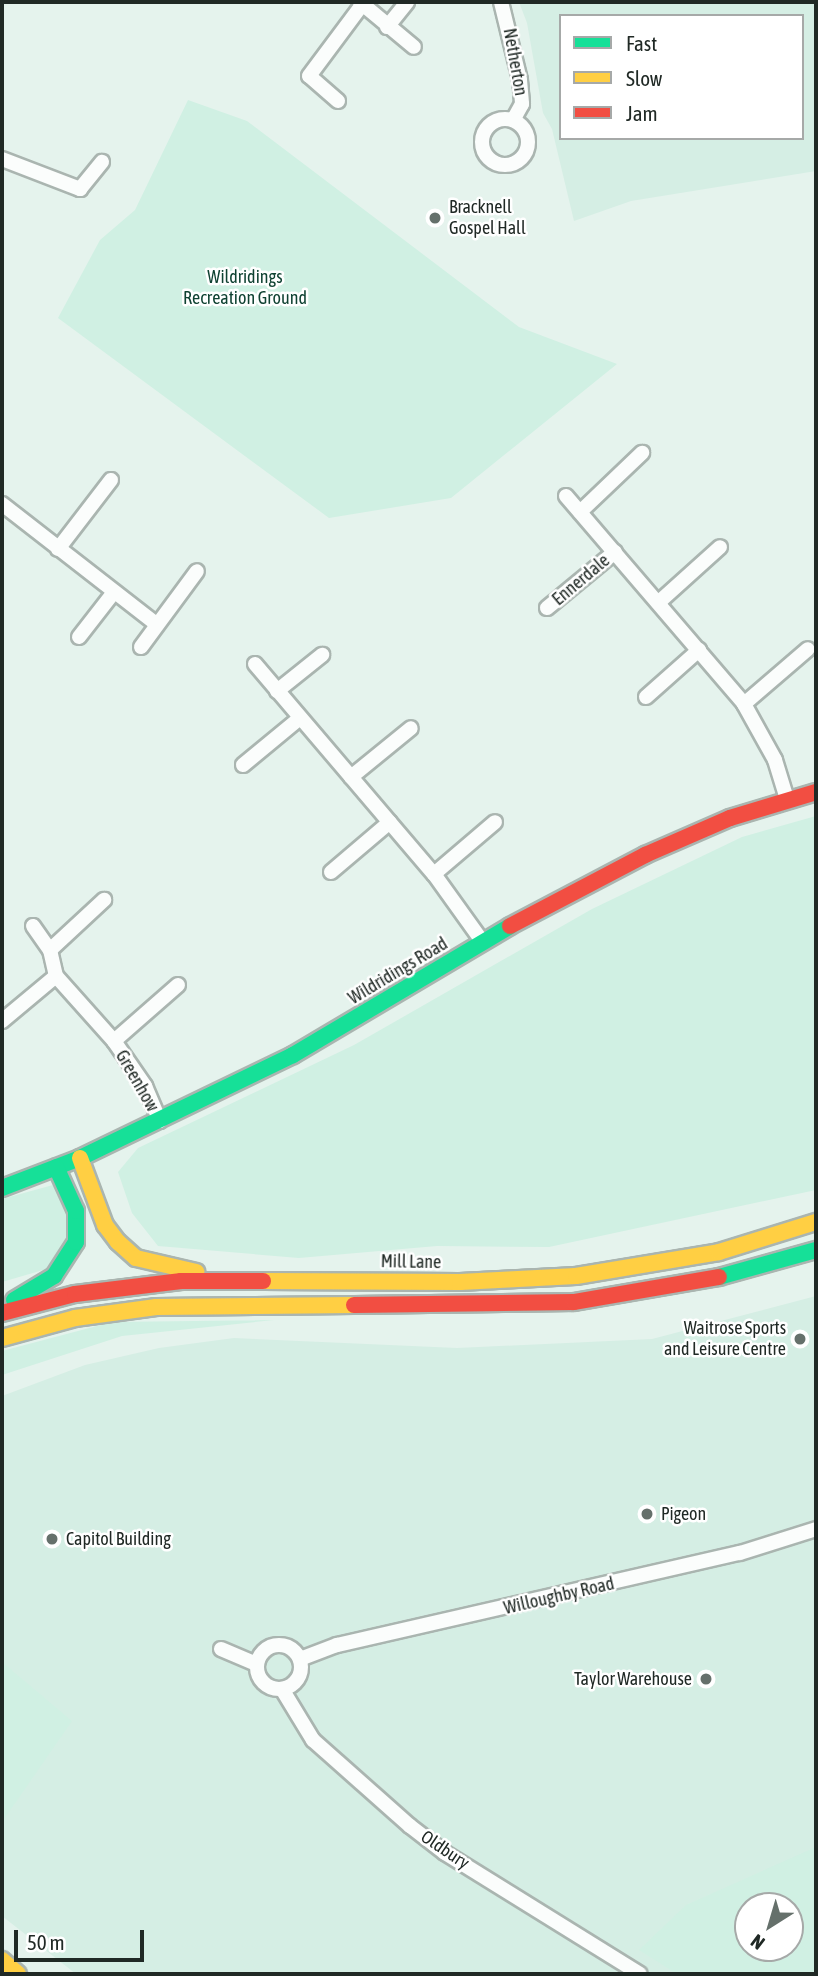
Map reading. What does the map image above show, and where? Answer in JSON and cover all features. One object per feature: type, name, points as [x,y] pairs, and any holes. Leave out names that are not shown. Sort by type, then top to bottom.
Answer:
[{"type":"main road","name":"Wildridings Road","points":[[2,1188],[80,1158],[293,1055],[482,941],[645,855],[788,799],[816,792]]},
{"type":"main road","points":[[80,1158],[105,1225],[136,1258],[180,1270],[251,1279]]},
{"type":"main road","points":[[2,1307],[54,1276],[76,1242],[76,1211],[56,1167]]},
{"type":"main road","name":"Mill Lane","points":[[2,1313],[117,1287],[251,1279],[460,1282],[576,1276],[708,1255],[816,1222]]},
{"type":"main road","points":[[2,1338],[75,1318],[156,1307],[246,1303],[441,1307],[574,1302],[694,1284],[816,1250]]},
{"type":"main road","points":[[2,1960],[18,1974]]},
{"type":"street","points":[[387,27],[407,2]]},
{"type":"street","name":"Netherton","points":[[501,2],[520,80],[522,104],[513,120]]},
{"type":"street","points":[[338,101],[309,76],[361,3],[387,27],[415,47]]},
{"type":"street","points":[[2,159],[80,189],[102,162]]},
{"type":"street","points":[[580,512],[642,453]]},
{"type":"street","points":[[58,549],[111,480]]},
{"type":"street","name":"Ennerdale","points":[[566,496],[744,704],[775,760],[788,799]]},
{"type":"street","points":[[5,512],[156,624]]},
{"type":"street","points":[[659,602],[720,547]]},
{"type":"street","name":"Ennerdale","points":[[547,608],[615,551]]},
{"type":"street","points":[[141,647],[197,571]]},
{"type":"street","points":[[79,637],[114,592]]},
{"type":"street","points":[[744,704],[808,649]]},
{"type":"street","points":[[646,697],[699,650]]},
{"type":"street","points":[[277,691],[322,655]]},
{"type":"street","points":[[255,664],[434,874],[482,941]]},
{"type":"street","points":[[243,765],[300,718]]},
{"type":"street","points":[[351,777],[411,728]]},
{"type":"street","points":[[331,872],[390,822]]},
{"type":"street","points":[[434,874],[495,822]]},
{"type":"street","points":[[50,950],[104,900]]},
{"type":"street","name":"Greenhow","points":[[33,926],[50,950],[56,976],[114,1041],[145,1086],[160,1121]]},
{"type":"street","points":[[2,1021],[56,976]]},
{"type":"street","name":"Greenhow","points":[[114,1041],[178,985]]},
{"type":"street","name":"Willoughby Road","points":[[300,1659],[337,1645],[740,1553],[816,1529]]},
{"type":"street","points":[[276,1644],[291,1648],[300,1659],[298,1678],[282,1689],[263,1683],[257,1664],[263,1650],[276,1644]]},
{"type":"street","points":[[221,1649],[257,1664]]},
{"type":"street","name":"Oldbury","points":[[282,1689],[313,1740],[410,1826],[445,1853],[640,1974]]},
{"type":"shaded area","points":[[519,2],[816,2],[816,171],[631,201],[574,221],[552,129],[543,113],[527,23]]},
{"type":"shaded area","points":[[816,1296],[816,1974],[76,1974],[2,1916],[2,1396],[85,1365],[159,1348],[234,1338],[457,1348],[652,1339]]},
{"type":"green space","name":"Wildridings Recreation Ground","points":[[188,100],[247,121],[519,327],[617,364],[451,498],[329,518],[58,318],[100,240],[135,210]]},
{"type":"green space","points":[[816,816],[816,1190],[549,1247],[437,1246],[299,1258],[158,1246],[132,1213],[118,1172],[138,1148],[354,1045],[592,909],[742,837]]},
{"type":"green space","points":[[53,1185],[71,1210],[71,1231],[50,1268],[2,1282],[2,1199]]},
{"type":"green space","points":[[274,1320],[122,1336],[2,1375],[2,1351],[112,1322]]},
{"type":"green space","points":[[2,1662],[72,1721],[2,1822]]},
{"type":"green space","points":[[816,1847],[816,1974],[677,1974],[639,1950],[686,1905]]},
{"type":"traffic: fast","points":[[2,1188],[80,1158],[293,1055],[510,926]]},
{"type":"traffic: fast","points":[[14,1300],[54,1276],[76,1242],[76,1211],[56,1167]]},
{"type":"traffic: fast","points":[[719,1277],[816,1250]]},
{"type":"traffic: slow","points":[[80,1158],[105,1225],[118,1242],[136,1258],[196,1272]]},
{"type":"traffic: slow","points":[[263,1281],[460,1282],[576,1276],[719,1252],[816,1222]]},
{"type":"traffic: slow","points":[[2,1338],[75,1318],[156,1307],[354,1305]]},
{"type":"traffic: slow","points":[[2,1960],[18,1974]]},
{"type":"traffic: jam","points":[[510,926],[645,855],[730,818],[816,792]]},
{"type":"traffic: jam","points":[[354,1305],[574,1302],[719,1277]]},
{"type":"traffic: jam","points":[[2,1313],[75,1294],[181,1281],[263,1281]]},
{"type":"place","name":"Bracknell Gospel Hall","points":[[435,218]]},
{"type":"place","name":"Waitrose Sports and Leisure Centre","points":[[800,1339]]},
{"type":"place","name":"Pigeon","points":[[647,1514]]},
{"type":"place","name":"Capitol Building","points":[[52,1539]]},
{"type":"place","name":"Taylor Warehouse","points":[[706,1679]]}]
